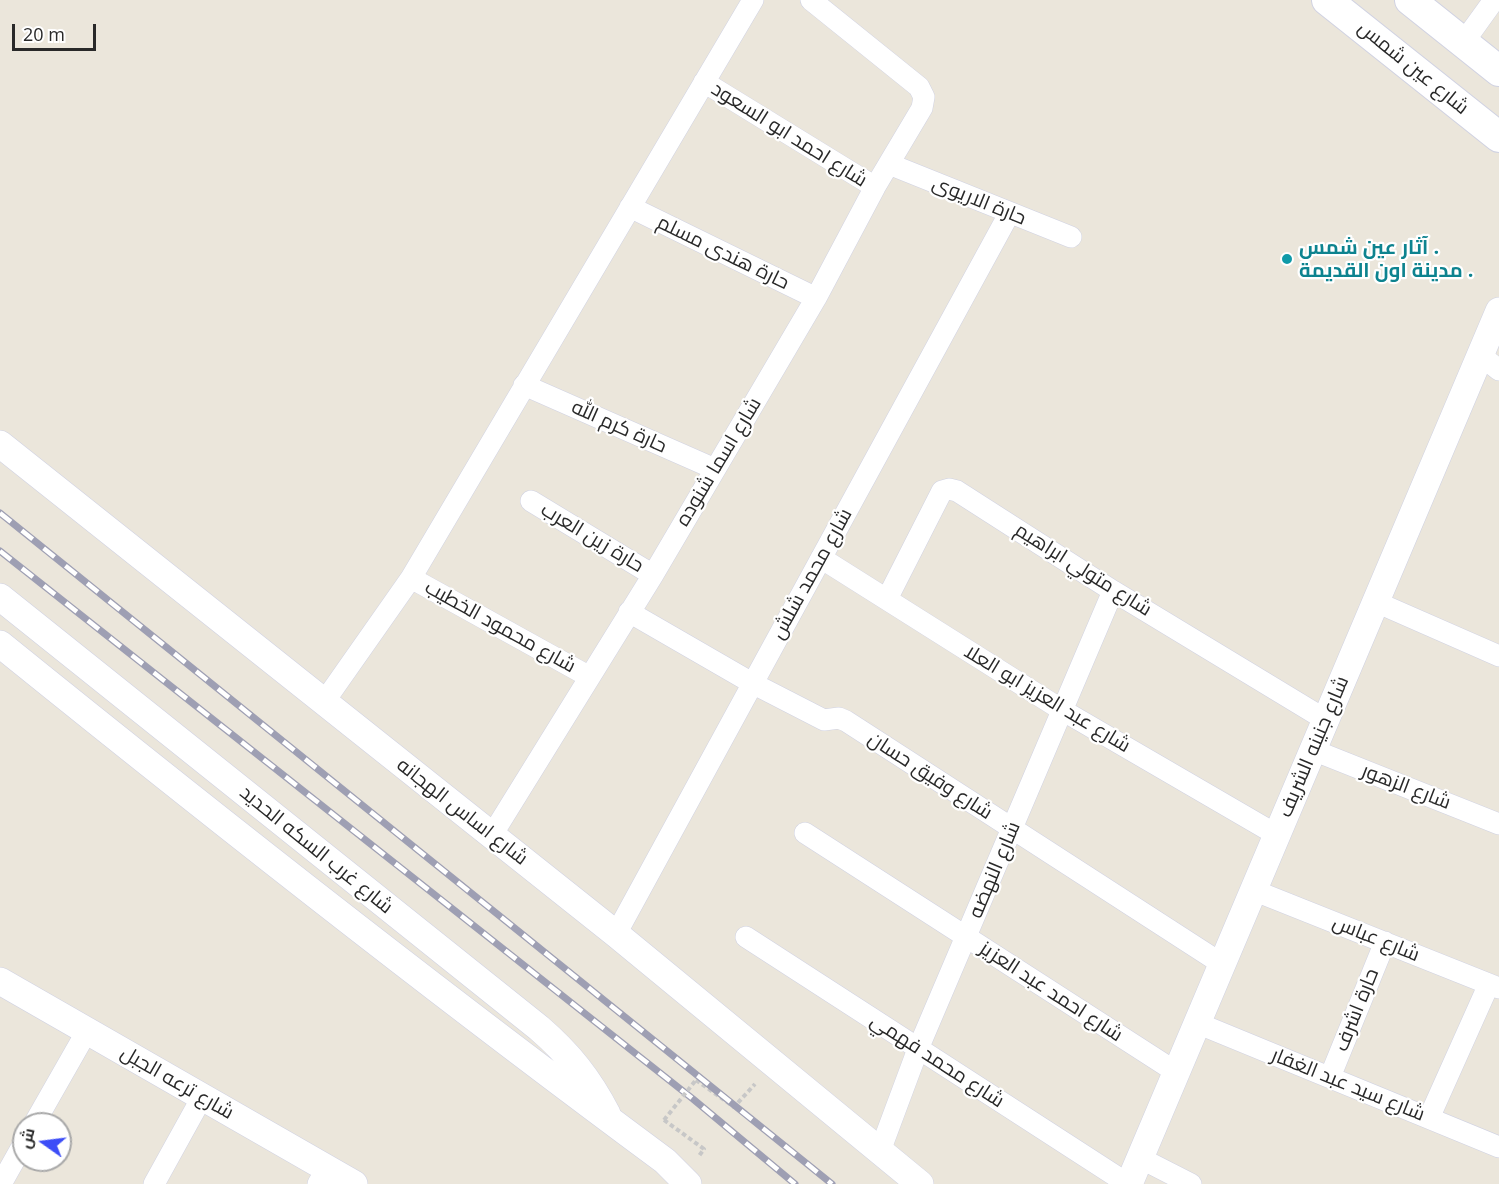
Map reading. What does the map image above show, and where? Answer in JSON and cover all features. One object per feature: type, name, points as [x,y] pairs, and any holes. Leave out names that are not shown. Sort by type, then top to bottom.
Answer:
[{"type":"main road","name":"شارع عين شمس","points":[[1327,0],[1499,137]]},
{"type":"main road","points":[[1410,0],[1499,72]]},
{"type":"street","points":[[324,702],[411,578],[753,0]]},
{"type":"street","name":"شارع اسما شنوده","points":[[492,835],[653,574],[816,298],[875,187],[922,108],[922,91],[914,83],[811,0]]},
{"type":"street","points":[[1463,43],[1494,0]]},
{"type":"street","name":"شارع احمد ابو السعود","points":[[704,82],[875,187]]},
{"type":"street","name":"حارة الاريوى","points":[[889,164],[1071,237]]},
{"type":"street","name":"حارة هندى مسلم","points":[[630,207],[816,298]]},
{"type":"street","name":"شارع محمد شلش","points":[[616,934],[1009,214]]},
{"type":"street","name":"شارع جنينه الشريف","points":[[1129,1184],[1376,602],[1490,363],[1499,310]]},
{"type":"street","name":"حارة كرم الله","points":[[524,385],[715,469]]},
{"type":"street","name":"شارع اساس الهجانه","points":[[0,444],[616,934],[920,1184]]},
{"type":"street","name":"شارع متولي ابراهيم","points":[[886,599],[942,491],[949,489],[969,498],[1113,591],[1326,720]]},
{"type":"street","name":"حارة زين العرب","points":[[531,501],[653,574]]},
{"type":"street","name":"شارع عبد العزيز ابو العلا","points":[[821,558],[1062,710],[1277,835]]},
{"type":"street","name":"شارع محمود الخطيب","points":[[411,578],[588,676]]},
{"type":"street","name":"شارع النهضه","points":[[880,1151],[918,1049],[1113,591]]},
{"type":"street","name":"شارع غرب السكه الحديد","points":[[0,597],[539,1028],[575,1062],[593,1086],[610,1121]]},
{"type":"street","points":[[1376,602],[1499,656]]},
{"type":"street","name":"شارع وفيق حسان","points":[[629,612],[752,683],[824,720],[839,718],[846,721],[1222,964]]},
{"type":"street","name":"شارع غرب السكه الحديد","points":[[0,644],[263,856],[665,1161],[688,1184]]},
{"type":"street","name":"شارع الزهور","points":[[1313,750],[1499,824]]},
{"type":"street","name":"شارع احمد عبد العزيز","points":[[806,833],[1176,1072]]},
{"type":"street","name":"شارع عباس","points":[[1254,890],[1494,986]]},
{"type":"street","name":"شارع محمد فهمي","points":[[746,937],[1129,1184]]},
{"type":"street","name":"حارة اشرف","points":[[1330,1077],[1385,942]]},
{"type":"street","name":"شارع ترعه الجبل","points":[[0,981],[201,1099],[322,1176],[354,1184]]},
{"type":"street","points":[[1429,1118],[1494,986]]},
{"type":"street","name":"شارع سيد عبد الغفار","points":[[1197,1023],[1499,1146]]},
{"type":"street","points":[[41,1112],[87,1031]]},
{"type":"street","points":[[154,1184],[201,1099]]},
{"type":"street","points":[[1140,1158],[1191,1184]]},
{"type":"street","points":[[1,1184],[12,1164]]},
{"type":"path","points":[[704,1149],[664,1120],[696,1080],[734,1107]]},
{"type":"railway","points":[[0,513],[832,1184]]},
{"type":"railway","points":[[0,551],[693,1099],[795,1184]]},
{"type":"place","name":"آثار عين شمس . مدينة اون القديمة .","points":[[1287,259]]}]
